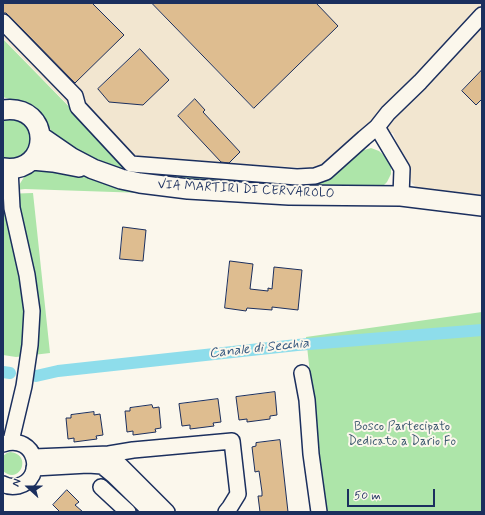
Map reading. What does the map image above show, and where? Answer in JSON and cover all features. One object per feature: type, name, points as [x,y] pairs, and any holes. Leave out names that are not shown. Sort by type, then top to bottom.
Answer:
[{"type":"main road","points":[[3,110],[11,108],[28,114],[38,127],[40,136],[39,149],[32,160],[18,168],[7,168]]},
{"type":"main road","name":"VIA MARTIRI DI CERVAROLO","points":[[40,136],[72,158],[93,169],[121,179],[140,183],[188,189],[289,195],[401,196],[482,206]]},
{"type":"main road","name":"VIA MARTIRI DI CERVAROLO","points":[[32,160],[93,169]]},
{"type":"street","name":"VIA MARTIRI DI CERVAROLO","points":[[3,22],[75,96],[78,107],[130,164],[297,177],[315,176],[326,172],[377,127],[388,113],[420,82],[482,15]]},
{"type":"street","points":[[377,127],[402,169],[401,196]]},
{"type":"street","points":[[4,486],[12,487],[25,483],[30,478],[34,463],[30,450],[26,446],[18,442],[7,443],[24,386],[30,345],[32,311],[27,275],[12,208],[7,168]]},
{"type":"street","points":[[302,373],[307,400],[311,454],[319,512]]},
{"type":"street","points":[[34,463],[133,450],[232,441],[238,494],[226,512]]},
{"type":"street","points":[[109,454],[167,512]]},
{"type":"street","points":[[34,463],[102,466],[151,512]]},
{"type":"street","points":[[102,487],[128,512]]},
{"type":"shaded area","points":[[3,3],[482,3],[482,197],[418,189],[412,183],[393,133],[360,132],[321,166],[312,168],[187,162],[138,158],[125,153],[118,156],[3,38]]},
{"type":"green space","points":[[3,39],[123,162],[321,181],[361,151],[371,148],[379,151],[387,158],[391,164],[391,174],[387,182],[381,188],[301,187],[158,178],[111,168],[70,147],[58,138],[52,132],[38,111],[19,101],[3,97]]},
{"type":"green space","points":[[14,117],[27,124],[33,137],[29,150],[19,159],[3,159],[3,119]]},
{"type":"green space","points":[[45,166],[62,166],[143,193],[25,189],[16,190],[26,174]]},
{"type":"green space","points":[[33,193],[50,353],[16,357],[3,355],[3,194]]},
{"type":"green space","name":"Bosco Partecipato Dedicato a Dario Fo","points":[[482,312],[482,512],[325,512],[306,337]]},
{"type":"green space","points":[[10,452],[17,454],[21,458],[22,463],[22,468],[14,475],[9,475],[3,471],[3,456]]},
{"type":"building","points":[[3,3],[92,3],[124,35],[75,83],[6,13],[3,13]]},
{"type":"building","points":[[152,3],[316,3],[338,26],[254,108]]},
{"type":"building","points":[[140,49],[169,80],[143,105],[109,102],[98,89]]},
{"type":"building","points":[[482,70],[482,99],[476,105],[462,91]]},
{"type":"building","points":[[195,99],[205,110],[203,112],[240,152],[229,163],[221,162],[178,116]]},
{"type":"building","points":[[123,227],[146,230],[143,261],[120,259]]},
{"type":"building","points":[[230,261],[253,264],[250,289],[268,291],[268,288],[272,289],[274,267],[302,270],[298,310],[272,307],[272,310],[247,308],[246,311],[225,308]]},
{"type":"building","points":[[275,392],[277,415],[270,416],[270,419],[247,422],[247,419],[239,420],[236,397]]},
{"type":"building","points":[[218,399],[221,422],[213,423],[214,426],[190,429],[190,425],[182,426],[179,404]]},
{"type":"building","points":[[152,405],[153,408],[159,407],[161,428],[155,429],[156,432],[133,435],[133,431],[127,432],[125,411],[130,411],[130,408]]},
{"type":"building","points":[[94,412],[94,415],[100,414],[103,435],[96,436],[97,439],[74,442],[74,438],[68,439],[66,418],[71,418],[71,415]]},
{"type":"building","points":[[280,440],[288,512],[260,512],[258,496],[262,496],[262,492],[259,471],[255,472],[252,447],[256,446],[256,443]]},
{"type":"building","points":[[67,490],[79,502],[75,505],[83,512],[60,512],[53,505]]},
{"type":"waterway","name":"Canale di Secchia","points":[[36,376],[58,371],[297,345],[482,330]]},
{"type":"waterway","name":"Canale di Secchia","points":[[3,372],[10,373]]}]
